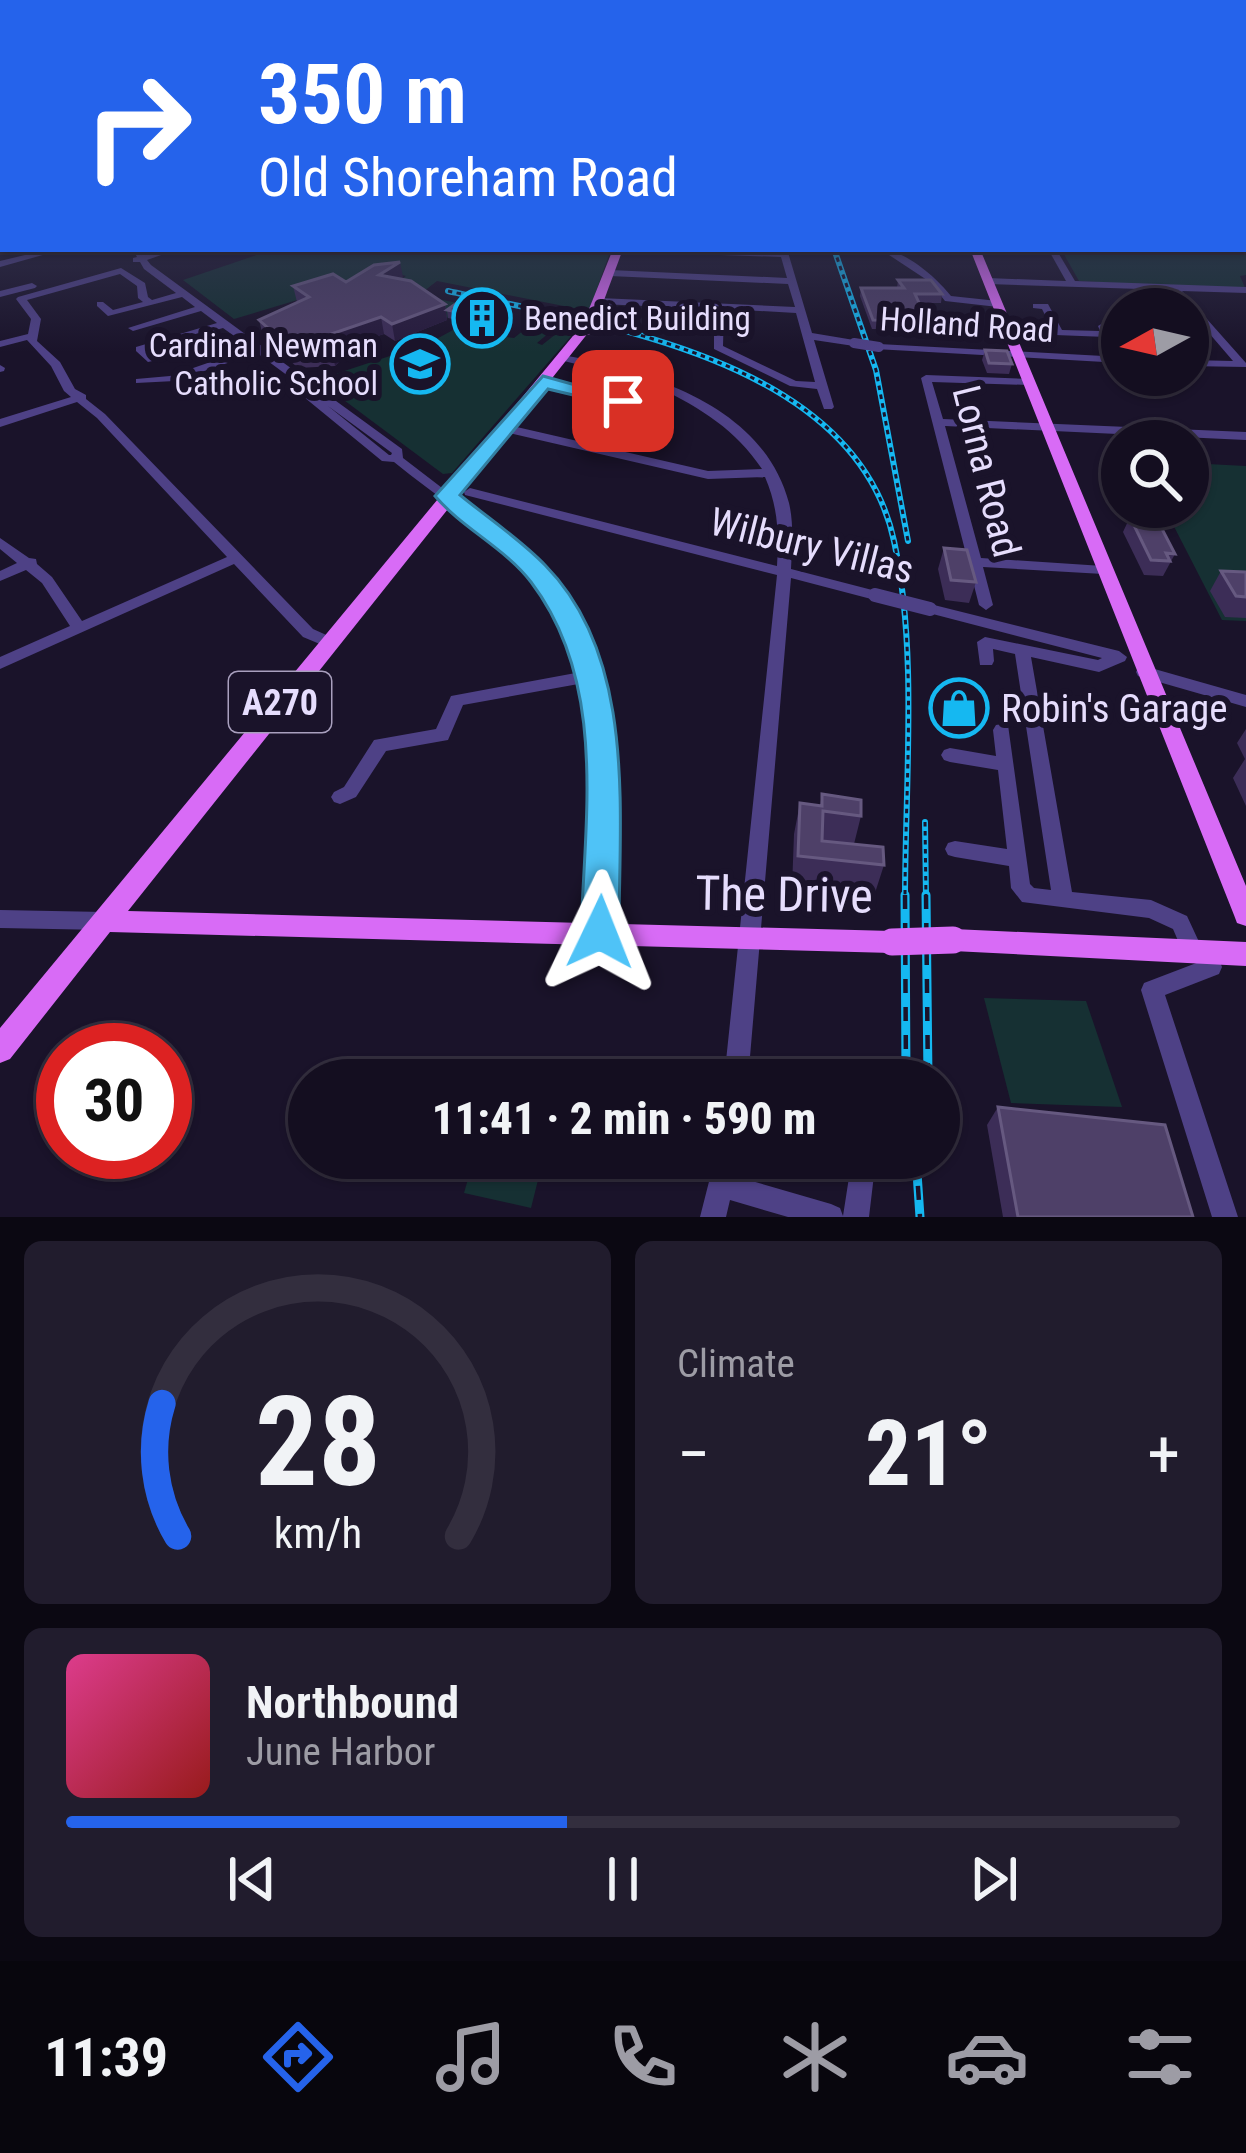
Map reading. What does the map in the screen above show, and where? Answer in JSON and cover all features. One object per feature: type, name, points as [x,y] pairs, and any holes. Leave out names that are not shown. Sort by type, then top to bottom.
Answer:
[{"type":"main road","name":"A270","points":[[0,1049],[327,642],[564,358],[589,324],[617,252]]},
{"type":"main road","points":[[976,252],[1103,570],[1134,663],[1246,915]]},
{"type":"main road","name":"The Drive","points":[[105,921],[752,940],[953,940],[1246,954]]},
{"type":"street","points":[[0,264],[48,252]]},
{"type":"street","points":[[784,252],[828,407]]},
{"type":"street","points":[[889,252],[933,280],[948,299],[998,304]]},
{"type":"street","points":[[1054,252],[1073,285]]},
{"type":"street","points":[[0,294],[139,254],[242,338],[240,342],[257,349],[398,452],[398,459],[537,571],[557,599],[592,676],[603,740],[600,932]]},
{"type":"street","points":[[32,336],[37,319],[21,300],[30,294],[123,271],[142,285],[142,298],[149,302]]},
{"type":"street","points":[[610,273],[792,281]]},
{"type":"street","points":[[988,281],[1175,288]]},
{"type":"street","points":[[1209,289],[1246,290]]},
{"type":"street","points":[[100,304],[111,314],[182,293]]},
{"type":"street","points":[[600,301],[801,310]]},
{"type":"street","points":[[719,306],[718,346],[794,384],[820,386]]},
{"type":"street","points":[[1036,306],[1046,306],[1061,336],[1101,331]]},
{"type":"street","points":[[133,328],[201,308]]},
{"type":"street","points":[[1095,313],[1101,323]]},
{"type":"street","points":[[152,360],[140,349],[222,325]]},
{"type":"street","points":[[1209,326],[1244,365]]},
{"type":"street","points":[[0,344],[32,336]]},
{"type":"street","points":[[32,336],[76,394],[308,633],[327,642]]},
{"type":"street","name":"Holland Road","points":[[810,336],[879,347],[1101,359]]},
{"type":"street","points":[[140,381],[154,387],[257,349]]},
{"type":"street","points":[[564,358],[659,384],[728,424],[770,473],[783,504],[784,572],[738,1059]]},
{"type":"street","points":[[1209,364],[1244,365]]},
{"type":"street","name":"Lorna Road","points":[[986,605],[926,378],[1029,382]]},
{"type":"street","points":[[543,382],[623,401],[659,384]]},
{"type":"street","points":[[0,423],[76,394]]},
{"type":"street","points":[[938,422],[1246,436]]},
{"type":"street","points":[[504,428],[708,475],[770,473]]},
{"type":"street","name":"Wilbury Villas","points":[[470,491],[1134,663],[1246,701]]},
{"type":"street","points":[[0,542],[31,562],[78,626]]},
{"type":"street","points":[[0,663],[237,558]]},
{"type":"street","points":[[0,576],[31,562]]},
{"type":"street","points":[[975,562],[1103,570]]},
{"type":"street","points":[[986,661],[985,642],[1099,666],[1134,663]]},
{"type":"street","points":[[1022,650],[1063,900]]},
{"type":"street","points":[[340,796],[350,792],[380,745],[442,735],[457,700],[592,676]]},
{"type":"street","points":[[1001,730],[1021,889],[1030,896],[1150,909],[1180,923],[1211,967],[1152,990],[1224,1212]]},
{"type":"street","points":[[950,755],[1005,764]]},
{"type":"street","points":[[956,849],[1017,859]]},
{"type":"street","points":[[0,919],[105,921]]},
{"type":"street","points":[[713,1217],[724,1179]]},
{"type":"street","points":[[856,1217],[862,1179]]},
{"type":"street","points":[[723,1185],[831,1217]]},
{"type":"green space","points":[[265,252],[610,252],[589,311],[437,281],[419,295],[467,305],[447,318],[383,291],[406,276],[391,272],[234,319],[183,280]]},
{"type":"green space","points":[[1063,252],[1246,252],[1246,275],[1240,276],[1246,290],[1079,281]]},
{"type":"green space","points":[[535,321],[557,326],[537,343],[542,345],[566,326],[578,329],[564,333],[572,335],[452,473],[443,474],[317,380],[402,352],[408,344],[418,349],[453,330],[514,338]]},
{"type":"green space","points":[[1209,464],[1246,466],[1246,621],[1222,620],[1175,528],[1209,528]]},
{"type":"green space","points":[[984,998],[1086,1001],[1122,1107],[1011,1103]]},
{"type":"green space","points":[[468,1179],[538,1179],[531,1208],[464,1193]]},
{"type":"building","points":[[400,262],[379,275],[411,281],[445,304],[392,324],[381,317],[331,334],[342,340],[332,349],[294,351],[259,320],[309,297],[293,286],[333,274],[346,282],[374,265]]},
{"type":"building","points":[[898,280],[931,280],[942,294],[915,294],[926,318],[873,320],[861,288],[904,288]]},
{"type":"building","points":[[461,300],[506,308],[493,319],[447,310]]},
{"type":"building","points":[[985,350],[1007,351],[1012,364],[989,363]]},
{"type":"building","points":[[1135,528],[1162,528],[1175,554],[1166,553],[1170,561],[1151,560]]},
{"type":"building","points":[[944,548],[967,550],[976,582],[951,580]]},
{"type":"building","points":[[1221,571],[1246,572],[1246,597],[1236,596]]},
{"type":"building","points":[[822,794],[861,800],[861,816],[823,811],[822,841],[883,847],[884,865],[798,856],[800,803],[822,806]]},
{"type":"building","points":[[998,1107],[1165,1125],[1193,1217],[1018,1217]]},
{"type":"railway","points":[[835,252],[876,370],[908,541]]},
{"type":"railway","points":[[448,291],[644,336],[712,360],[775,390],[829,429],[870,479],[894,541],[906,627],[905,897]]},
{"type":"railway","points":[[925,822],[926,898]]},
{"type":"railway","points":[[926,895],[928,1059]]},
{"type":"railway","points":[[905,897],[906,1059]]},
{"type":"railway","points":[[917,1179],[920,1217]]},
{"type":"place","name":"Benedict Building","points":[[482,318]]},
{"type":"place","name":"Cardinal Newman Catholic School","points":[[420,364]]},
{"type":"place","name":"Robin's Garage","points":[[959,708]]},
{"type":"route","points":[[600,932],[603,740],[592,676],[557,599],[537,571],[447,496],[543,382],[623,401]]}]
